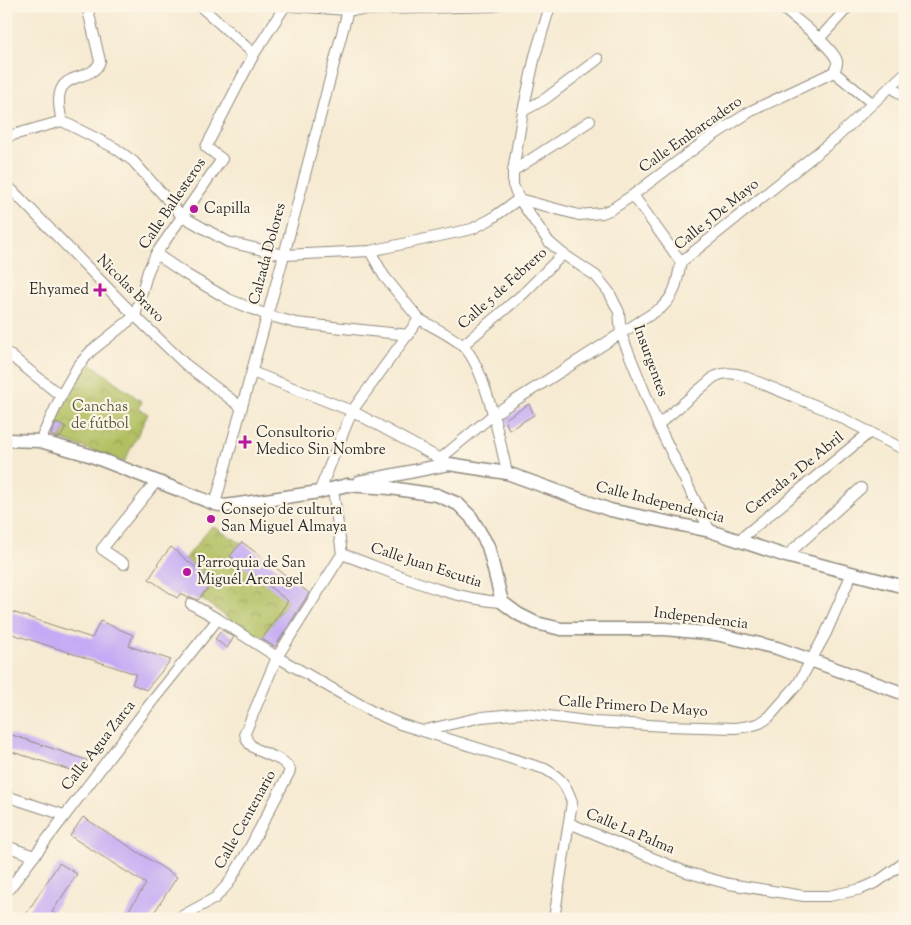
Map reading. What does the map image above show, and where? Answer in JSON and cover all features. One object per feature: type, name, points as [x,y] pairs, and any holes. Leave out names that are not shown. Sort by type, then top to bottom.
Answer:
[{"type":"street","points":[[62,121],[58,105],[61,90],[68,81],[94,70],[100,61],[87,6]]},
{"type":"street","points":[[200,6],[254,54]]},
{"type":"street","name":"Calle Ballesteros","points":[[135,316],[148,272],[156,254],[222,159],[206,147],[254,54],[285,6]]},
{"type":"street","points":[[292,6],[348,10],[495,6]]},
{"type":"street","points":[[6,137],[62,121],[115,148],[133,161],[182,216],[228,242],[284,255],[370,252],[472,229],[491,219],[519,199],[513,185],[523,110],[535,56],[550,6]]},
{"type":"street","points":[[780,6],[819,39],[837,61],[834,72],[872,103]]},
{"type":"street","points":[[819,39],[849,6]]},
{"type":"street","name":"Calzada Dolores","points":[[215,504],[284,255],[348,10]]},
{"type":"street","points":[[523,110],[545,99],[598,59]]},
{"type":"street","name":"Calle Embarcadero","points":[[519,199],[579,215],[602,213],[612,209],[702,143],[751,110],[834,72]]},
{"type":"street","name":"Calle 5 De Mayo","points":[[445,462],[494,414],[661,308],[671,299],[681,262],[824,148],[905,73]]},
{"type":"street","points":[[892,87],[905,98]]},
{"type":"street","points":[[514,171],[590,121]]},
{"type":"street","name":"Nicolas Bravo","points":[[6,184],[135,316],[185,364],[242,407]]},
{"type":"street","points":[[633,195],[681,262]]},
{"type":"street","name":"Insurgentes","points":[[519,199],[550,242],[563,254],[596,276],[609,292],[619,312],[621,334],[658,424],[710,531]]},
{"type":"street","points":[[370,252],[384,276],[419,319],[463,345],[472,357],[494,414],[508,473]]},
{"type":"street","points":[[156,254],[228,299],[267,315],[296,323],[409,335]]},
{"type":"street","name":"Calle 5 de Febrero","points":[[463,345],[524,293],[563,254]]},
{"type":"street","points":[[40,441],[61,396],[78,366],[91,351],[135,316]]},
{"type":"street","points":[[319,492],[352,411],[419,319]]},
{"type":"street","points":[[6,352],[61,396]]},
{"type":"street","points":[[252,372],[352,411],[445,462]]},
{"type":"street","points":[[658,424],[714,377],[721,373],[730,373],[741,375],[805,402],[905,450]]},
{"type":"street","name":"Cerrada 2 De Abril","points":[[739,540],[870,432]]},
{"type":"street","points":[[6,440],[40,441],[89,455],[215,504]]},
{"type":"street","name":"Calle Independencia","points":[[215,504],[225,506],[319,492],[445,462],[508,473],[610,510],[710,531],[786,556],[905,587]]},
{"type":"street","points":[[124,564],[102,549],[156,482]]},
{"type":"street","name":"Calle Independencia","points":[[347,485],[416,491],[437,495],[458,504],[471,517],[488,546],[502,602]]},
{"type":"street","points":[[786,556],[861,488]]},
{"type":"street","points":[[277,657],[342,554],[333,489]]},
{"type":"street","name":"Calle Juan Escutia","points":[[342,554],[454,594],[482,601],[502,602]]},
{"type":"street","name":"Calle Primero De Mayo","points":[[424,730],[482,717],[526,713],[603,723],[710,728],[750,726],[769,717],[798,684],[826,633],[852,572]]},
{"type":"street","name":"Independencia","points":[[502,602],[518,614],[536,623],[561,629],[665,629],[716,634],[769,646],[905,694]]},
{"type":"street","name":"Calle La Palma","points":[[191,604],[277,657],[373,712],[400,724],[545,769],[557,776],[567,786],[572,802],[569,823],[686,872],[729,884],[804,896],[829,896],[861,889],[877,882],[905,862]]},
{"type":"street","name":"Calle Agua Zarca","points":[[6,893],[64,815],[218,619]]},
{"type":"street","name":"Calle Centenario","points":[[177,919],[215,898],[228,884],[289,774],[290,770],[286,764],[255,748],[248,742],[245,733],[277,657]]},
{"type":"street","points":[[6,796],[64,815]]},
{"type":"street","points":[[554,919],[569,823]]},
{"type":"street","points":[[6,846],[34,856]]},
{"type":"green space","name":"Canchas de fútbol","points":[[89,362],[142,402],[138,408],[148,414],[124,462],[60,439],[66,427],[54,422]]},
{"type":"green space","points":[[212,526],[241,543],[288,601],[261,641],[200,598],[213,582],[185,559]]},
{"type":"building","points":[[529,404],[534,415],[509,430],[505,419]]},
{"type":"building","points":[[56,423],[66,427],[60,438],[51,435]]},
{"type":"building","points":[[242,542],[309,593],[275,647],[262,639],[288,601],[230,556]]},
{"type":"building","points":[[171,547],[213,582],[198,600],[191,597],[188,598],[181,593],[177,598],[149,579],[157,564]]},
{"type":"building","points":[[6,610],[92,638],[100,621],[133,635],[129,646],[171,660],[146,690],[132,684],[136,674],[6,632]]},
{"type":"building","points":[[222,630],[234,637],[227,648],[215,639]]},
{"type":"building","points":[[6,733],[87,760],[83,774],[6,750]]},
{"type":"building","points":[[83,817],[177,877],[150,919],[123,919],[146,884],[70,836]]},
{"type":"building","points":[[59,863],[77,874],[52,912],[62,919],[23,919]]},
{"type":"place","name":"Capilla","points":[[194,209]]},
{"type":"place","name":"Ehyamed","points":[[100,290]]},
{"type":"place","name":"Consultorio Medico Sin Nombre","points":[[245,442]]},
{"type":"place","name":"Consejo de cultura San Miguel Almaya","points":[[211,519]]},
{"type":"place","name":"Parroquia de San Miguél Arcangel","points":[[187,572]]}]
